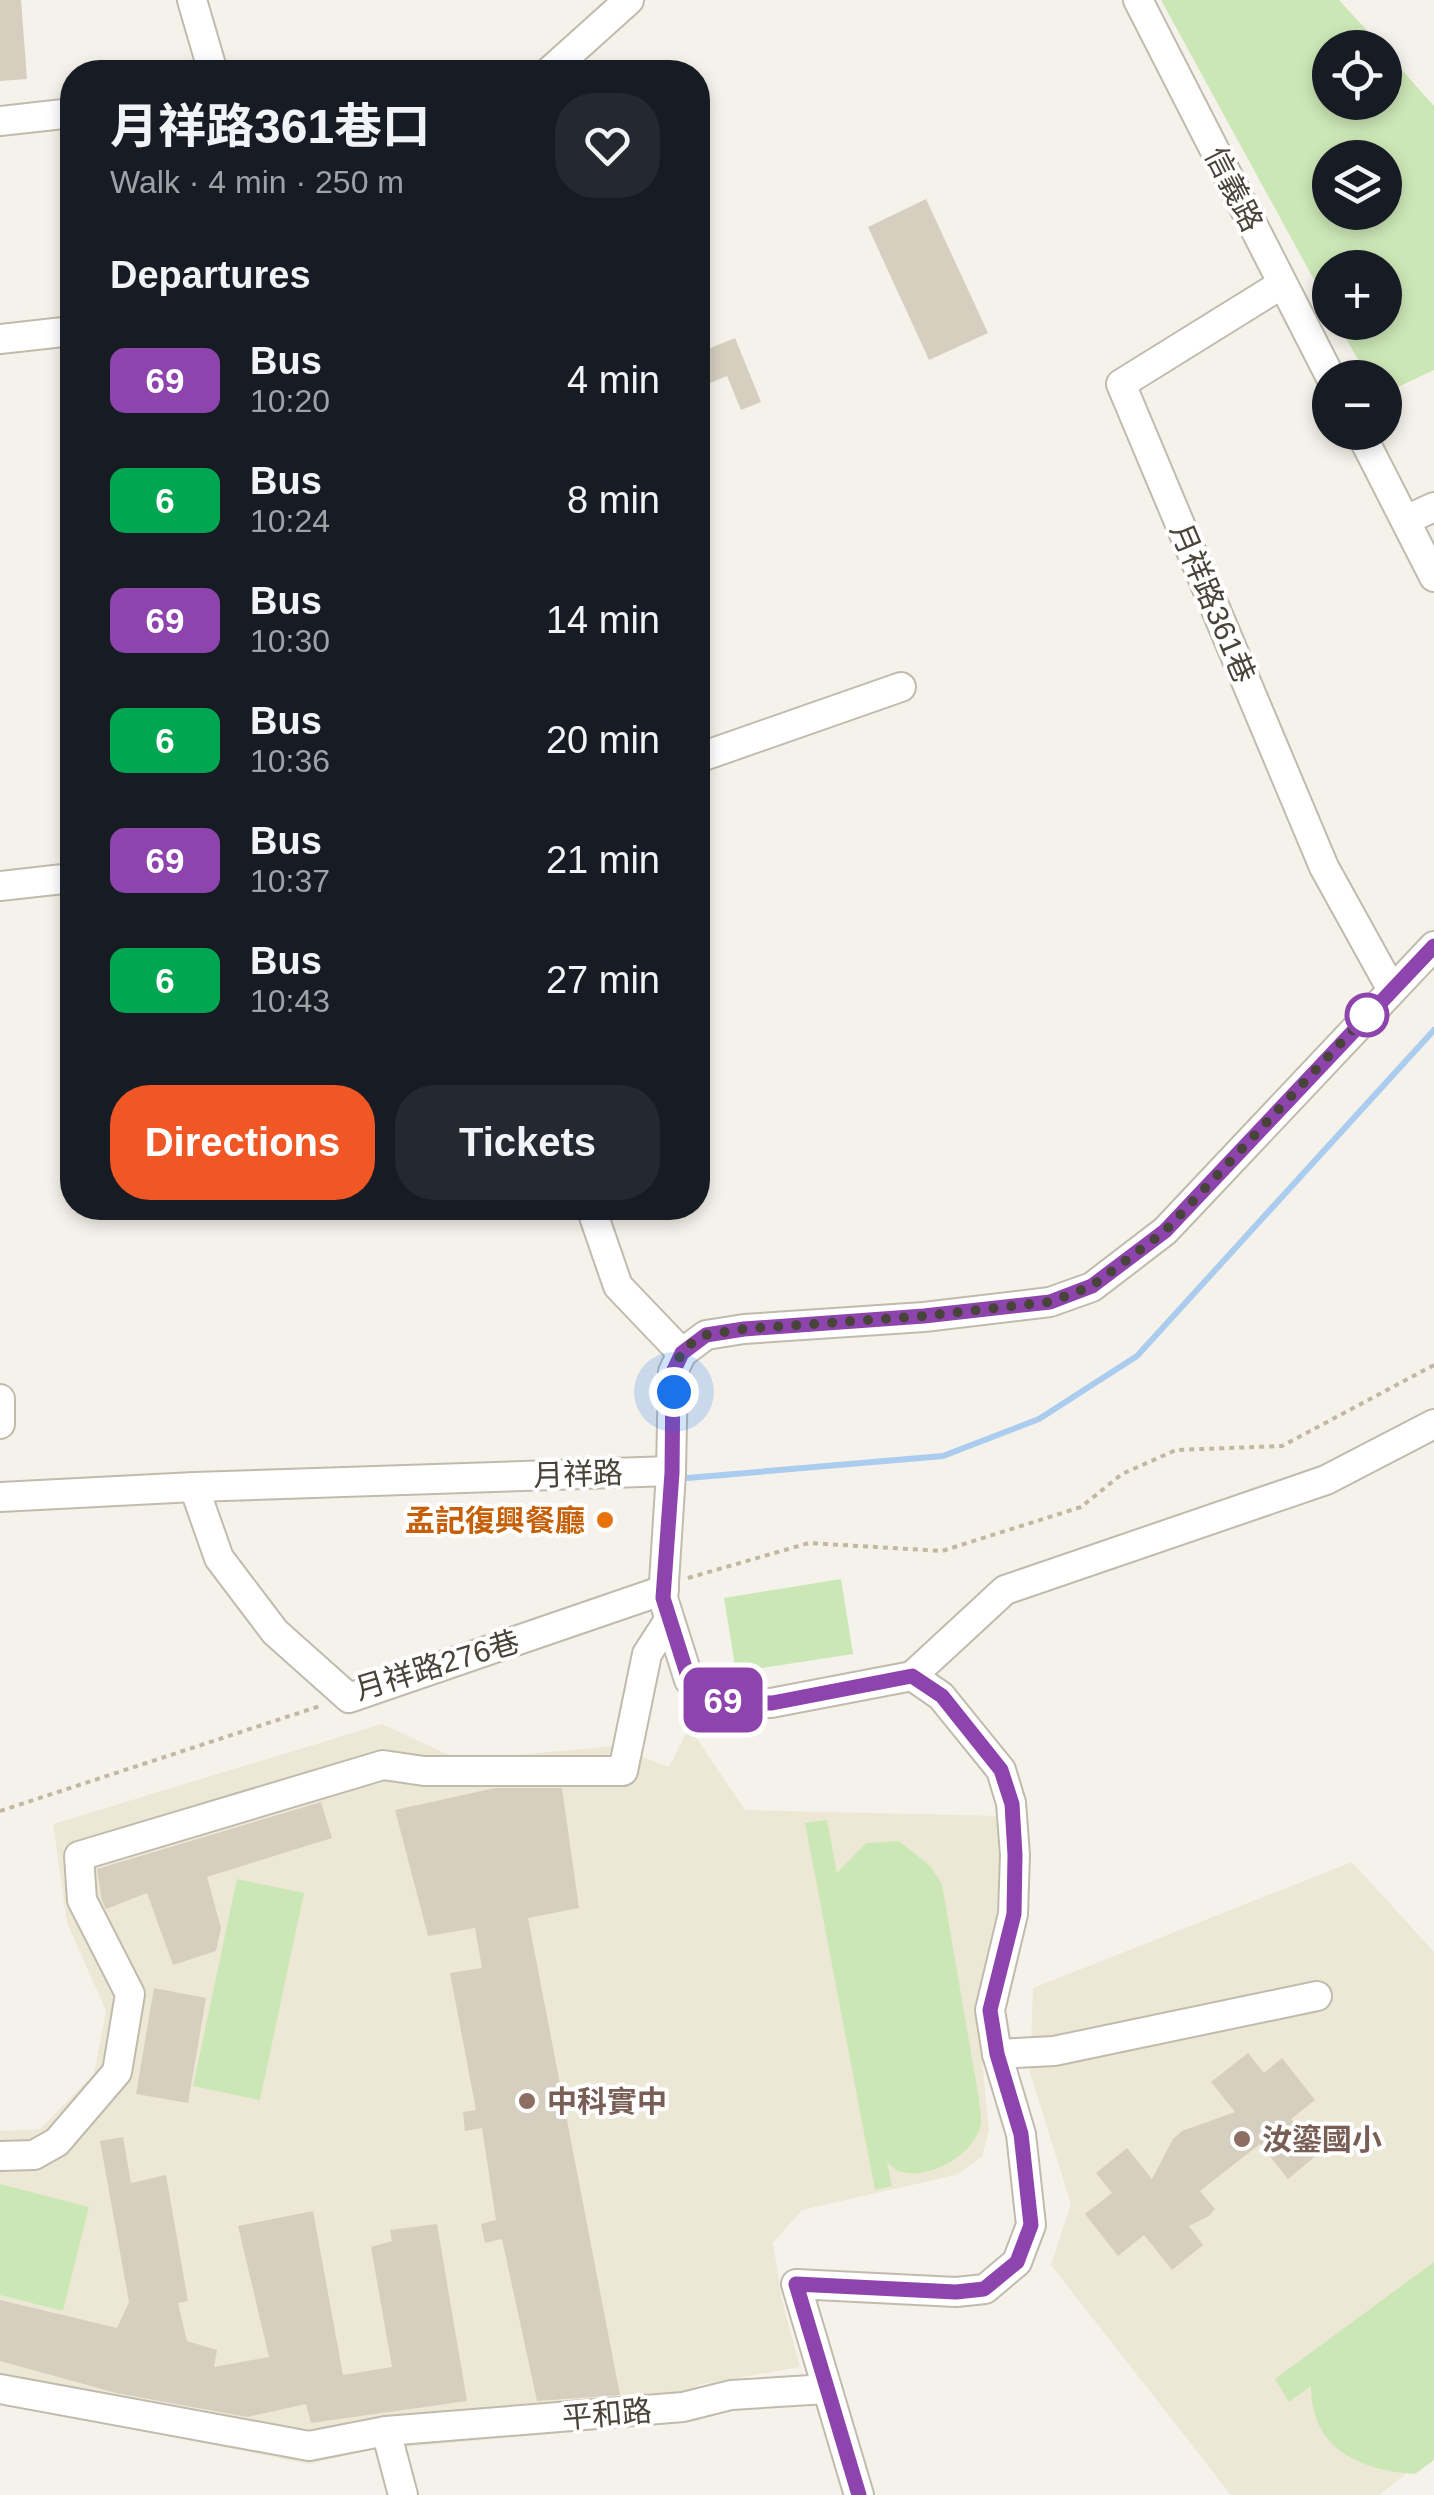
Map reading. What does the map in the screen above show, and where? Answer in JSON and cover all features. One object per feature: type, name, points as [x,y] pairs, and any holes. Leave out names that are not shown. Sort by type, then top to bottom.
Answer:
[{"type":"street","points":[[192,0],[210,60]]},
{"type":"street","points":[[562,60],[628,0]]},
{"type":"street","name":"信義路","points":[[1138,0],[1322,360]]},
{"type":"street","points":[[0,121],[60,114]]},
{"type":"street","name":"月祥路361巷","points":[[1282,284],[1120,384],[1324,867],[1392,990]]},
{"type":"street","points":[[0,339],[60,332]]},
{"type":"street","points":[[1369,450],[1434,577]]},
{"type":"street","points":[[1406,520],[1434,508]]},
{"type":"street","points":[[710,754],[901,687]]},
{"type":"street","points":[[0,886],[60,879]]},
{"type":"street","points":[[1434,946],[1165,1231],[1092,1286],[1050,1302],[706,1335],[682,1353],[673,1372],[664,1588],[670,1620],[689,1680],[726,1702],[772,1703],[912,1676],[1005,1590],[1326,1480],[1434,1424]]},
{"type":"street","points":[[595,1220],[618,1286],[682,1353]]},
{"type":"street","points":[[0,1399],[0,1424]]},
{"type":"street","name":"月祥路","points":[[0,1497],[671,1478]]},
{"type":"street","name":"月祥路276巷","points":[[196,1493],[219,1558],[275,1632],[347,1697],[664,1588]]},
{"type":"street","points":[[0,2156],[34,2155],[57,2142],[117,2072],[130,1994],[82,1900],[79,1856],[383,1765],[424,1771],[623,1770],[648,1654],[670,1620]]},
{"type":"street","points":[[859,2495],[796,2284],[956,2292],[984,2289],[1002,2277],[1026,2246],[1031,2225],[1021,2134],[997,2054],[990,2010],[1014,1914],[1012,1804],[1001,1770],[942,1696],[912,1676]]},
{"type":"street","points":[[997,2054],[1054,2051],[1318,1996]]},
{"type":"street","name":"平和路","points":[[0,2389],[308,2446],[386,2431],[683,2408],[730,2394],[828,2389]]},
{"type":"street","points":[[386,2431],[404,2495]]},
{"type":"path","points":[[664,1588],[809,1542],[942,1552],[1081,1507],[1122,1474],[1176,1450],[1282,1446],[1434,1364]]},
{"type":"path","points":[[0,1811],[347,1697]]},
{"type":"shaded area","name":"中科實中","points":[[382,1724],[460,1760],[614,1746],[669,1767],[689,1727],[745,1810],[1002,1816],[1008,1871],[978,2019],[989,2130],[982,2157],[956,2175],[802,2210],[773,2243],[782,2300],[800,2367],[697,2385],[699,2421],[370,2450],[309,2464],[0,2403],[0,2131],[40,2129],[94,2074],[106,2011],[67,1923],[53,1824]]},
{"type":"shaded area","name":"汝鎏國小","points":[[1352,1862],[1434,1952],[1434,2452],[1379,2495],[1231,2495],[1051,2265],[1071,2204],[1030,2073],[1033,1988]]},
{"type":"green space","points":[[1161,0],[1339,0],[1366,30],[1312,30],[1312,120],[1402,120],[1402,70],[1434,106],[1434,370],[1402,385],[1402,360],[1358,360],[1347,340],[1402,340],[1402,250],[1312,250],[1312,276]]},
{"type":"green space","points":[[841,1579],[853,1654],[736,1672],[724,1598]]},
{"type":"green space","points":[[827,1820],[837,1873],[866,1843],[899,1841],[930,1866],[942,1884],[979,2099],[981,2120],[977,2134],[961,2155],[923,2172],[899,2171],[887,2162],[892,2186],[875,2190],[805,1823]]},
{"type":"green space","points":[[237,1879],[304,1893],[260,2100],[193,2086]]},
{"type":"green space","points":[[0,2184],[89,2207],[63,2311],[0,2295]]},
{"type":"green space","points":[[1434,2262],[1434,2460],[1415,2474],[1394,2472],[1357,2461],[1329,2440],[1313,2408],[1311,2386],[1289,2402],[1275,2379]]},
{"type":"building","points":[[0,0],[21,0],[27,79],[0,81]]},
{"type":"building","points":[[926,199],[988,333],[929,360],[868,227]]},
{"type":"building","points":[[735,338],[761,402],[741,410],[727,376],[710,383],[710,348]]},
{"type":"building","points":[[495,1788],[562,1788],[579,1908],[528,1918],[620,2395],[537,2401],[502,2239],[485,2243],[481,2224],[496,2220],[482,2128],[465,2131],[463,2112],[476,2110],[450,1973],[482,1968],[475,1928],[428,1936],[395,1810]]},
{"type":"building","points":[[321,1802],[332,1838],[207,1877],[221,1928],[216,1951],[173,1965],[147,1893],[106,1909],[102,1901],[97,1869]]},
{"type":"building","points":[[154,1988],[206,1998],[188,2103],[136,2094]]},
{"type":"building","points":[[1248,2053],[1264,2073],[1282,2058],[1315,2100],[1291,2119],[1318,2154],[1288,2179],[1260,2144],[1200,2191],[1215,2209],[1189,2226],[1203,2245],[1172,2270],[1144,2235],[1118,2256],[1085,2214],[1112,2193],[1096,2173],[1127,2148],[1152,2179],[1173,2139],[1182,2131],[1235,2112],[1211,2082]]},
{"type":"building","points":[[123,2137],[131,2183],[166,2175],[188,2301],[178,2303],[187,2341],[217,2350],[214,2367],[269,2357],[238,2226],[313,2211],[343,2375],[392,2367],[371,2247],[392,2241],[390,2230],[437,2224],[467,2401],[311,2423],[306,2404],[247,2417],[116,2393],[0,2361],[0,2300],[117,2328],[129,2302],[100,2141]]},
{"type":"waterway","points":[[676,1479],[943,1456],[1039,1419],[1137,1356],[1434,1030]]},
{"type":"bus line","name":"69","points":[[859,2495],[796,2284],[956,2292],[984,2289],[1017,2262],[1031,2225],[1021,2134],[997,2054],[990,2010],[1014,1914],[1012,1804],[1001,1770],[942,1696],[912,1676],[772,1703],[726,1702],[689,1680],[663,1598],[676,1362],[689,1345],[706,1335],[1050,1302],[1092,1286],[1165,1231],[1434,946]]},
{"type":"place","name":"孟記復興餐廳","points":[[605,1520]]},
{"type":"place","name":"中科實中","points":[[527,2101]]},
{"type":"place","name":"汝鎏國小","points":[[1242,2139]]},
{"type":"route","points":[[674,1392],[676,1362],[689,1345],[706,1335],[1050,1302],[1092,1286],[1165,1231],[1367,1015]]}]
